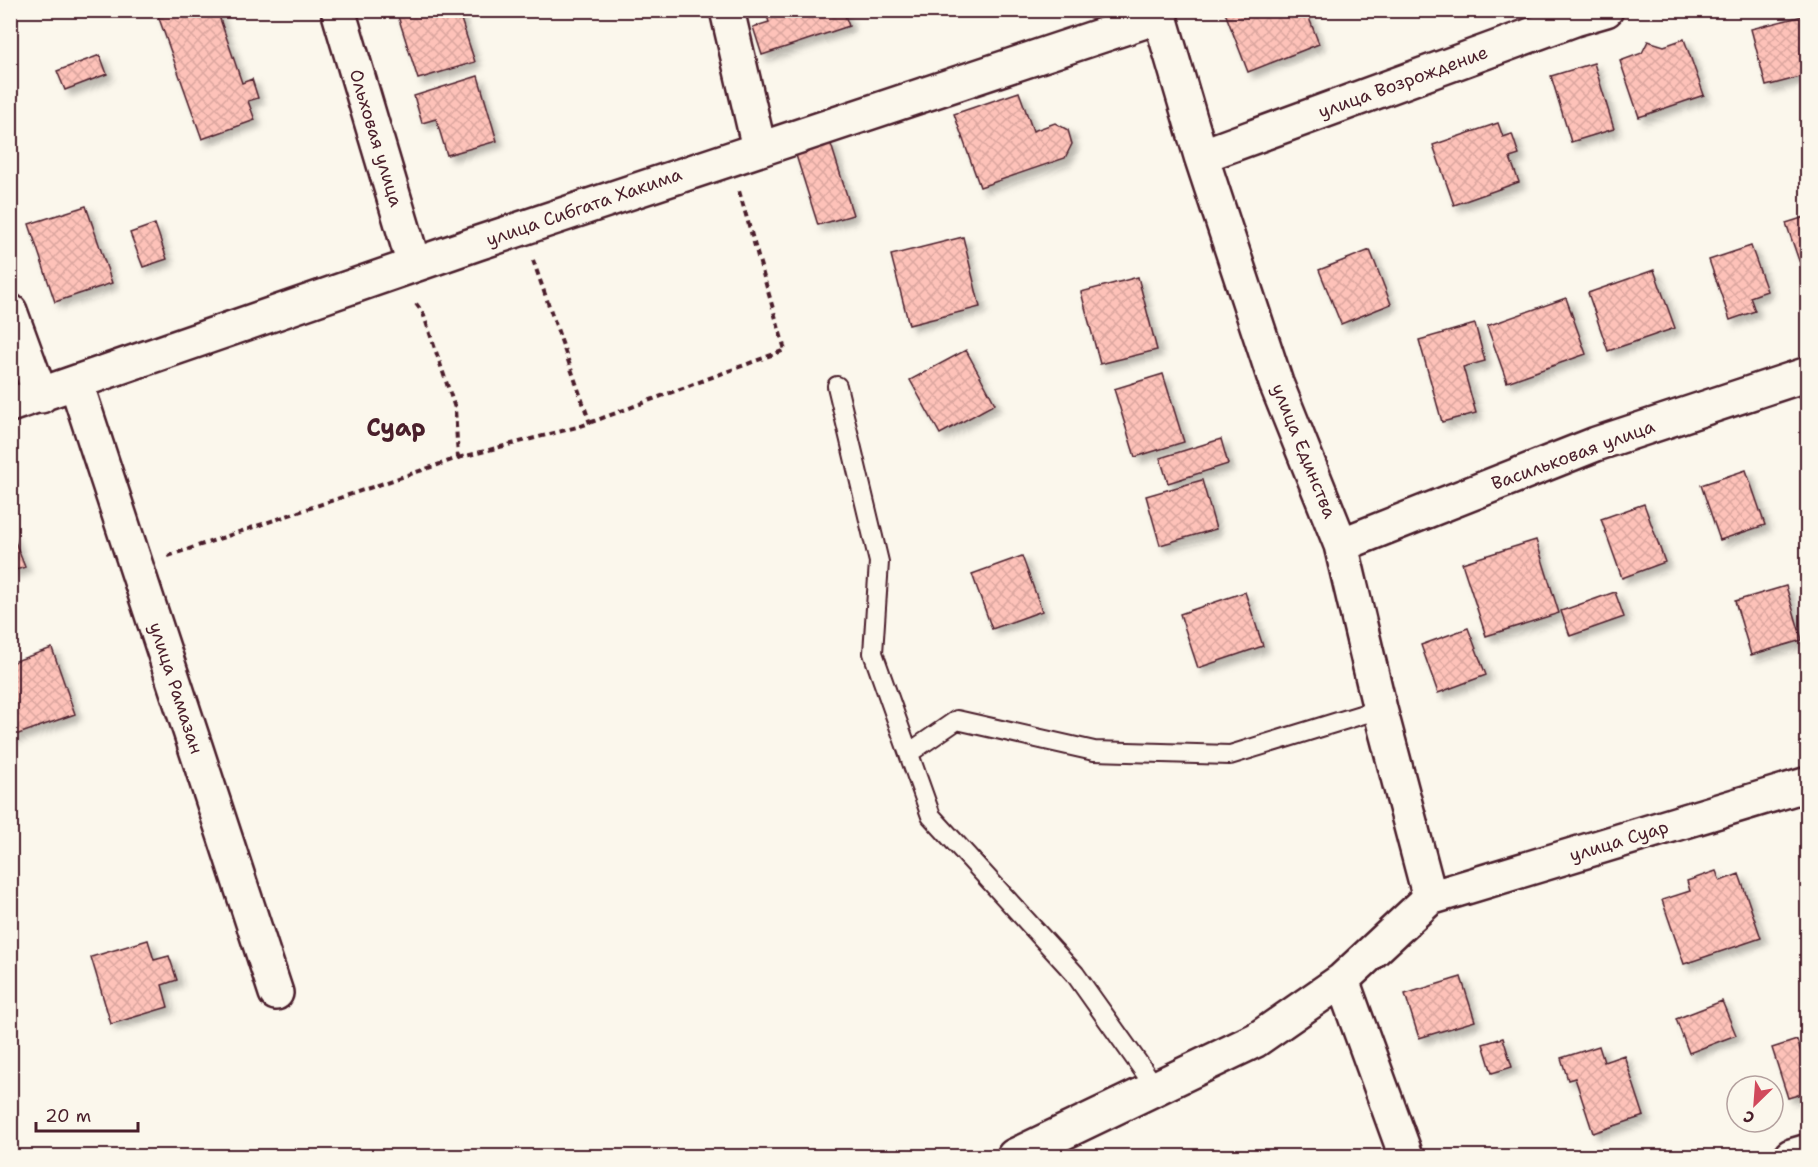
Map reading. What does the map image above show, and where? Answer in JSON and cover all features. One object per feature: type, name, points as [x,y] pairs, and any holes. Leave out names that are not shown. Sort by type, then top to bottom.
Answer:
[{"type":"street","name":"Ольховая улица","points":[[338,10],[403,269]]},
{"type":"street","points":[[727,10],[744,153]]},
{"type":"street","name":"улица Возрождение","points":[[1201,156],[1573,15],[1606,10]]},
{"type":"street","name":"улица Сибгата Хакима","points":[[10,405],[403,269],[1159,13]]},
{"type":"street","name":"улица Единства","points":[[1159,13],[1201,156],[1276,383],[1341,544],[1380,710],[1430,898]]},
{"type":"street","points":[[10,311],[41,396]]},
{"type":"street","name":"Васильковая улица","points":[[1341,544],[1596,444],[1808,374]]},
{"type":"street","name":"улица Рамазан","points":[[76,382],[276,993]]},
{"type":"street","name":"улица Суар","points":[[1430,898],[1808,784]]},
{"type":"street","points":[[1014,1156],[1256,1040],[1342,980],[1430,898]]},
{"type":"street","points":[[1342,980],[1406,1156]]},
{"type":"street","points":[[1791,1156],[1808,1151]]},
{"type":"lane","points":[[837,386],[879,562],[873,653],[931,816],[1075,974],[1156,1088]]},
{"type":"lane","points":[[909,753],[957,720],[1094,751],[1230,755],[1380,710]]},
{"type":"path","points":[[136,567],[458,458],[590,423],[785,350],[744,153]]},
{"type":"path","points":[[533,260],[590,423]]},
{"type":"path","points":[[403,269],[423,313],[455,408],[458,458]]},
{"type":"building","points":[[156,10],[217,10],[242,83],[252,79],[258,98],[248,101],[255,120],[202,139]]},
{"type":"building","points":[[396,10],[458,10],[475,62],[418,79]]},
{"type":"building","points":[[765,10],[843,10],[849,26],[762,55],[753,27],[769,22]]},
{"type":"building","points":[[1224,10],[1306,10],[1319,44],[1248,72]]},
{"type":"building","points":[[1803,16],[1808,29],[1808,75],[1766,86],[1751,29]]},
{"type":"building","points":[[1684,39],[1704,95],[1639,117],[1620,61],[1642,53],[1648,41],[1664,46]]},
{"type":"building","points":[[100,55],[107,74],[65,90],[57,71]]},
{"type":"building","points":[[1594,63],[1614,129],[1571,142],[1551,76]]},
{"type":"building","points":[[478,76],[497,141],[447,155],[436,119],[422,123],[414,96]]},
{"type":"building","points":[[1019,92],[1033,131],[1055,123],[1068,130],[1072,144],[1065,158],[980,187],[954,114]]},
{"type":"building","points":[[1498,123],[1503,137],[1512,134],[1519,155],[1510,158],[1519,182],[1454,205],[1433,145]]},
{"type":"building","points":[[830,141],[853,215],[818,225],[795,152]]},
{"type":"building","points":[[86,206],[112,283],[55,302],[29,224]]},
{"type":"building","points":[[1808,216],[1808,281],[1806,281],[1786,223]]},
{"type":"building","points":[[155,224],[167,259],[143,267],[130,233]]},
{"type":"building","points":[[963,237],[980,307],[909,325],[891,255]]},
{"type":"building","points":[[1751,246],[1767,291],[1750,297],[1755,311],[1730,320],[1709,260]]},
{"type":"building","points":[[1370,250],[1391,304],[1341,324],[1319,270]]},
{"type":"building","points":[[1654,270],[1675,328],[1608,351],[1588,293]]},
{"type":"building","points":[[1138,277],[1157,350],[1100,364],[1081,292]]},
{"type":"building","points":[[1566,298],[1586,354],[1507,382],[1487,326]]},
{"type":"building","points":[[1475,324],[1485,361],[1463,367],[1476,413],[1442,422],[1419,340]]},
{"type":"building","points":[[966,350],[995,404],[940,434],[910,380]]},
{"type":"building","points":[[1163,374],[1184,442],[1135,457],[1114,389]]},
{"type":"building","points":[[1221,439],[1228,464],[1168,483],[1160,458]]},
{"type":"building","points":[[1746,470],[1765,525],[1720,540],[1701,485]]},
{"type":"building","points":[[1202,480],[1216,529],[1160,545],[1146,496]]},
{"type":"building","points":[[1644,504],[1665,562],[1622,578],[1601,519]]},
{"type":"building","points":[[10,534],[12,534],[25,567],[10,572]]},
{"type":"building","points":[[1536,540],[1559,613],[1486,636],[1462,563]]},
{"type":"building","points":[[1022,556],[1042,611],[992,629],[972,574]]},
{"type":"building","points":[[1786,586],[1802,640],[1751,655],[1735,601]]},
{"type":"building","points":[[1245,592],[1263,646],[1198,668],[1180,614]]},
{"type":"building","points":[[1615,592],[1624,617],[1570,636],[1561,611]]},
{"type":"building","points":[[1468,628],[1486,675],[1438,693],[1421,645]]},
{"type":"building","points":[[52,648],[75,714],[10,737],[10,663]]},
{"type":"building","points":[[1716,871],[1720,881],[1739,874],[1761,938],[1684,964],[1662,900],[1690,891],[1687,881]]},
{"type":"building","points":[[148,940],[154,960],[169,956],[177,980],[162,985],[168,1007],[111,1024],[91,957]]},
{"type":"building","points":[[1461,977],[1475,1021],[1419,1038],[1405,994]]},
{"type":"building","points":[[1722,1001],[1736,1035],[1689,1053],[1676,1019]]},
{"type":"building","points":[[1808,1011],[1808,1027],[1803,1013]]},
{"type":"building","points":[[1503,1038],[1512,1067],[1492,1073],[1483,1044]]},
{"type":"building","points":[[1797,1040],[1808,1074],[1808,1092],[1788,1098],[1785,1089],[1785,1074],[1780,1074],[1772,1048]]},
{"type":"building","points":[[1599,1046],[1604,1062],[1624,1055],[1644,1116],[1593,1133],[1575,1078],[1568,1080],[1561,1058]]},
{"type":"district","name":"Суар","points":[[396,428]]}]
